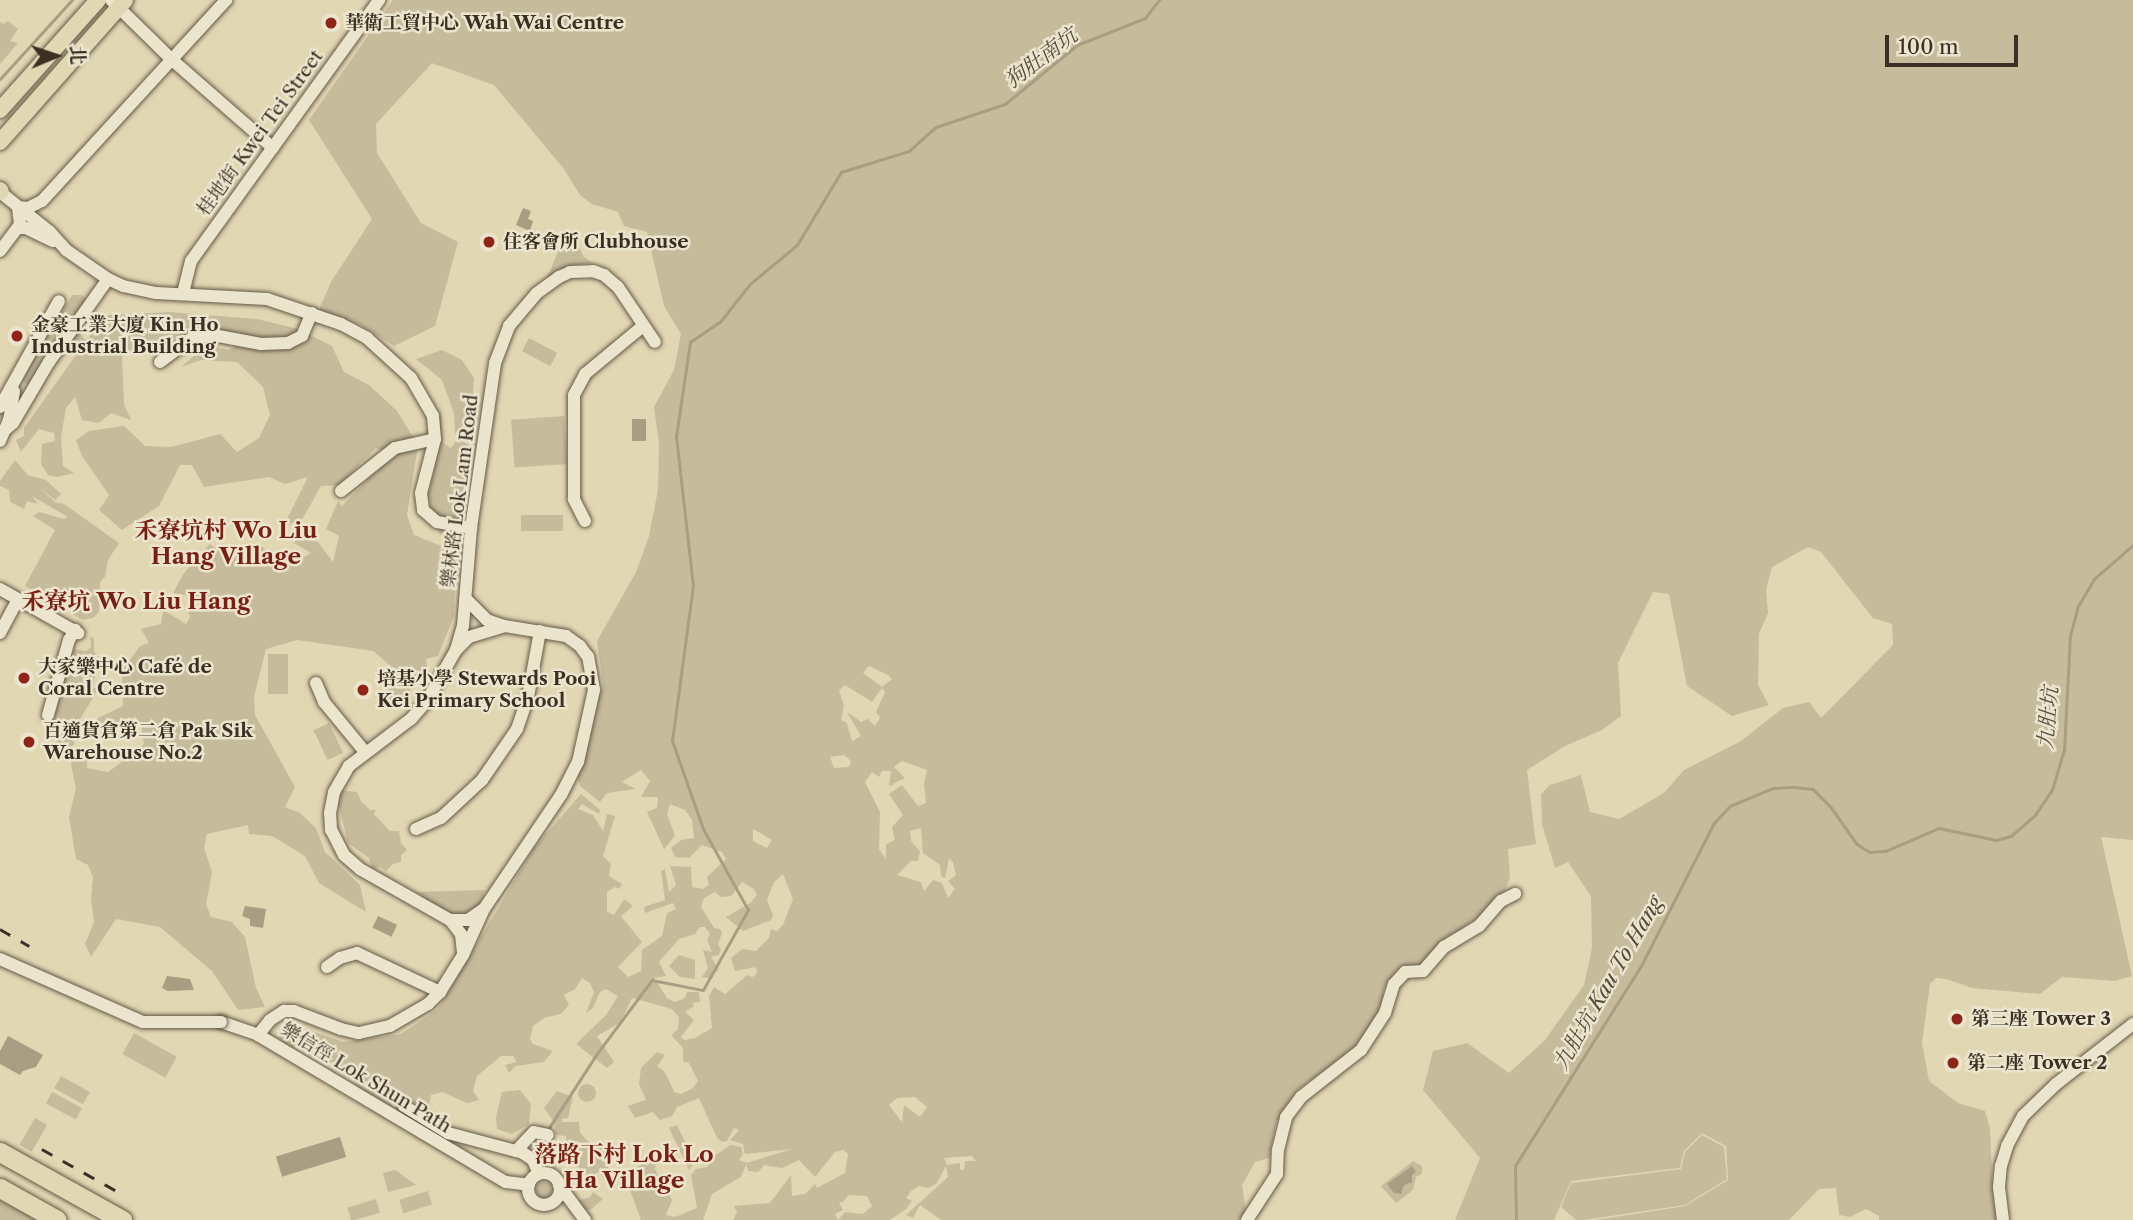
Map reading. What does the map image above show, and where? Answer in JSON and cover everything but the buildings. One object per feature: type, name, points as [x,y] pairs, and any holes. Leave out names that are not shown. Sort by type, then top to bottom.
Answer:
[{"type":"highway","points":[[0,1152],[101,1215]]},
{"type":"highway","points":[[0,1165],[101,1215],[122,1220]]},
{"type":"highway","points":[[0,1188],[57,1220]]},
{"type":"main road","points":[[0,110],[107,2]]},
{"type":"main road","points":[[0,142],[107,2]]},
{"type":"street","points":[[18,207],[36,206],[42,201],[226,0]]},
{"type":"street","name":"桂地街 Kwei Tei Street","points":[[183,293],[191,261],[379,0]]},
{"type":"street","points":[[107,2],[273,148]]},
{"type":"street","points":[[0,192],[50,232],[56,242]]},
{"type":"street","points":[[0,251],[18,228],[21,219],[18,207]]},
{"type":"street","points":[[18,228],[26,228],[56,242],[108,279],[140,291],[257,297],[312,313],[358,332],[402,368],[428,404],[435,439],[421,493],[421,507],[433,520],[471,528]]},
{"type":"street","name":"樂林路 Lok Lam Road","points":[[440,992],[463,956],[484,909],[561,795],[578,762],[591,711],[593,675],[588,657],[580,646],[566,635],[504,626],[487,620],[466,599],[471,528],[495,363],[509,326],[523,307],[569,272],[593,271],[604,275],[618,287],[655,342]]},
{"type":"street","points":[[3,435],[49,362],[108,279]]},
{"type":"street","points":[[0,407],[60,301]]},
{"type":"street","points":[[160,362],[192,338],[213,335],[282,345],[302,335],[312,313]]},
{"type":"street","points":[[585,521],[574,499],[574,395],[585,374],[643,326]]},
{"type":"street","points":[[3,435],[14,383]]},
{"type":"street","points":[[0,415],[3,435]]},
{"type":"street","points":[[341,491],[395,448],[435,439]]},
{"type":"street","points":[[0,589],[77,632],[69,640],[48,715]]},
{"type":"street","points":[[456,650],[466,599]]},
{"type":"street","points":[[0,633],[18,600]]},
{"type":"street","points":[[463,956],[461,934],[450,920],[360,869],[336,842],[330,813],[334,792],[349,766],[365,752],[400,731],[426,702],[456,650],[469,637],[504,626]]},
{"type":"street","points":[[416,830],[441,818],[482,780],[517,729],[528,698],[540,631]]},
{"type":"street","points":[[316,683],[324,702],[365,752]]},
{"type":"street","points":[[1247,1220],[1277,1174],[1278,1150],[1286,1117],[1301,1097],[1361,1050],[1385,1013],[1394,984],[1405,972],[1423,971],[1444,947],[1479,926],[1501,901],[1515,894]]},
{"type":"street","points":[[450,920],[468,919],[484,909]]},
{"type":"street","points":[[327,967],[340,958],[357,953],[440,992]]},
{"type":"street","points":[[0,959],[143,1023],[221,1022],[258,1035]]},
{"type":"street","name":"樂信徑 Lok Shun Path","points":[[440,992],[408,1018],[375,1030],[359,1032],[341,1029],[294,1011],[284,1012],[270,1020],[258,1035],[486,1171],[506,1182],[529,1185]]},
{"type":"street","points":[[2003,1220],[2000,1197],[2001,1166],[2007,1146],[2023,1115],[2056,1084],[2133,1024]]},
{"type":"street","name":"樂信徑 Lok Shun Path","points":[[404,1106],[448,1133],[516,1151]]},
{"type":"street","points":[[539,1174],[533,1160],[516,1151],[534,1132],[548,1135]]},
{"type":"street","points":[[539,1174],[549,1174],[584,1220],[532,1199],[529,1185],[539,1174]]},
{"type":"street","points":[[545,1205],[557,1198],[559,1185]]},
{"type":"shaded area","points":[[393,0],[2133,0],[2133,840],[2101,837],[2132,976],[2115,981],[2062,977],[2040,994],[1972,988],[1936,978],[1930,984],[1922,1043],[1929,1081],[1958,1103],[1985,1111],[1990,1129],[1993,1198],[1997,1220],[1879,1220],[1879,1216],[1866,1209],[1850,1217],[1839,1215],[1836,1188],[1819,1189],[1789,1220],[1595,1220],[1685,1206],[1728,1180],[1726,1146],[1702,1133],[1684,1151],[1680,1168],[1571,1181],[1554,1220],[1455,1220],[1480,1158],[1423,1090],[1433,1051],[1467,1043],[1509,1073],[1545,1040],[1584,985],[1592,948],[1591,896],[1568,862],[1555,868],[1542,824],[1541,794],[1550,785],[1581,775],[1590,812],[1619,819],[1664,793],[1684,770],[1741,741],[1783,708],[1809,702],[1821,718],[1893,645],[1892,624],[1873,618],[1821,552],[1808,547],[1772,567],[1766,590],[1768,613],[1759,634],[1758,685],[1769,705],[1732,716],[1687,686],[1669,594],[1653,592],[1618,663],[1621,716],[1602,730],[1565,746],[1527,770],[1536,844],[1508,849],[1510,877],[1505,891],[1484,913],[1439,944],[1421,968],[1398,969],[1384,989],[1380,1012],[1354,1049],[1298,1089],[1276,1123],[1269,1158],[1255,1162],[1242,1185],[1246,1213],[1243,1220],[941,1220],[920,1205],[913,1218],[906,1215],[948,1177],[946,1166],[936,1184],[928,1188],[919,1186],[911,1191],[906,1198],[912,1201],[906,1209],[890,1220],[838,1220],[733,1220],[737,1212],[734,1206],[770,1203],[791,1175],[792,1196],[805,1194],[815,1184],[817,1188],[845,1173],[848,1154],[843,1150],[835,1152],[815,1177],[799,1160],[782,1168],[764,1165],[758,1172],[748,1171],[746,1164],[741,1177],[712,1194],[703,1220],[641,1220],[627,1182],[630,1175],[652,1153],[657,1160],[655,1169],[672,1200],[666,1215],[675,1217],[697,1208],[691,1175],[696,1169],[707,1167],[714,1156],[731,1145],[741,1147],[743,1154],[739,1160],[747,1163],[792,1149],[745,1154],[743,1144],[730,1140],[739,1130],[734,1128],[727,1141],[722,1142],[717,1138],[699,1098],[677,1107],[672,1116],[660,1120],[653,1112],[635,1118],[628,1106],[646,1100],[639,1084],[641,1068],[657,1052],[665,1055],[657,1066],[665,1072],[674,1092],[681,1094],[693,1088],[698,1081],[689,1063],[683,1061],[683,1048],[671,1035],[678,1029],[679,1017],[672,1009],[632,998],[620,1023],[597,1036],[614,1062],[607,1068],[576,1044],[606,1015],[618,996],[606,989],[600,992],[593,1008],[586,1013],[594,992],[590,983],[582,978],[575,989],[564,995],[569,1005],[561,1014],[544,1018],[533,1026],[530,1039],[533,1044],[553,1051],[544,1062],[515,1066],[509,1073],[505,1065],[517,1062],[513,1056],[501,1056],[477,1076],[473,1091],[479,1100],[467,1103],[442,1092],[431,1095],[429,1105],[422,1100],[417,1106],[399,1093],[388,1112],[362,1098],[352,1076],[301,1045],[292,1048],[283,1043],[276,1033],[292,1024],[343,1042],[401,1034],[438,1009],[534,848],[581,794],[600,810],[599,814],[582,804],[578,809],[593,815],[603,831],[607,814],[615,816],[603,856],[611,864],[609,876],[622,884],[619,889],[615,887],[607,892],[607,912],[614,915],[624,899],[633,906],[621,916],[642,942],[618,967],[628,977],[641,971],[642,950],[662,936],[667,913],[676,909],[673,903],[645,913],[644,907],[665,900],[661,871],[665,869],[669,892],[676,885],[670,866],[691,867],[692,887],[703,889],[709,885],[707,877],[726,859],[722,852],[702,845],[689,858],[675,857],[671,848],[681,840],[694,838],[692,820],[685,810],[670,804],[667,814],[675,836],[664,849],[647,812],[657,808],[658,797],[641,797],[650,781],[641,770],[622,782],[636,789],[607,793],[600,802],[580,786],[576,773],[603,685],[597,641],[636,572],[649,536],[658,490],[659,444],[654,407],[674,370],[681,334],[664,306],[647,232],[624,226],[618,212],[592,204],[580,195],[564,169],[494,85],[432,63],[376,124],[377,153],[421,223],[458,242],[435,326],[394,346],[361,325],[319,310],[331,282],[372,219],[309,120]],"holes":[[[869,666],[892,679],[882,687],[863,673]],[[845,685],[872,702],[882,688],[885,692],[876,712],[880,718],[875,726],[868,719],[861,722],[847,712],[861,736],[852,741],[847,723],[841,720],[844,706],[839,690]],[[844,755],[851,761],[849,767],[834,768],[830,757]],[[902,761],[927,770],[924,784],[926,803],[918,806],[902,785],[889,794],[903,815],[892,827],[895,840],[886,844],[886,859],[879,849],[880,812],[865,782],[872,772],[879,777],[882,771],[891,771],[889,786],[905,778],[894,767]],[[921,828],[923,853],[940,865],[941,876],[945,878],[949,858],[953,862],[956,875],[948,881],[955,889],[948,898],[942,883],[933,880],[924,891],[921,882],[897,875],[911,861],[918,861],[920,851],[911,841],[910,831]],[[753,829],[772,840],[767,848],[753,841]],[[783,874],[793,899],[783,925],[777,931],[771,929],[769,938],[756,951],[742,949],[731,958],[735,971],[756,967],[757,973],[753,977],[747,975],[725,994],[714,987],[709,996],[712,1028],[695,1038],[684,1040],[681,1037],[694,1020],[685,1012],[694,1006],[692,1003],[700,1002],[699,992],[687,992],[685,998],[675,1002],[667,998],[654,978],[666,976],[659,962],[679,939],[695,934],[700,927],[705,927],[710,934],[707,940],[712,952],[703,950],[708,968],[702,977],[712,979],[713,973],[719,970],[711,957],[719,955],[721,950],[718,944],[722,933],[720,929],[714,928],[701,907],[704,898],[715,892],[721,897],[731,896],[742,882],[754,889],[757,895],[750,903],[726,917],[743,931],[771,920],[773,915],[767,900],[774,882]],[[915,1097],[927,1107],[920,1117],[904,1105],[902,1122],[889,1105],[897,1098]],[[972,1156],[976,1161],[965,1161],[964,1170],[960,1170],[960,1163],[947,1165],[944,1158]],[[848,1195],[867,1196],[872,1206],[863,1214],[845,1212],[838,1220],[835,1214],[843,1210],[839,1203]]]},
{"type":"shaded area","points":[[8,21],[18,29],[10,41],[18,43],[0,64],[0,22],[3,24]]},
{"type":"shaded area","points":[[523,208],[531,211],[528,219],[533,221],[530,231],[516,225]]},
{"type":"shaded area","points":[[564,237],[576,241],[584,257],[593,263],[574,265],[547,278]]},
{"type":"shaded area","points":[[72,295],[82,295],[88,301],[72,324],[86,341],[106,315],[170,312],[257,319],[298,329],[332,346],[344,372],[369,385],[397,411],[418,445],[407,515],[414,535],[456,552],[454,616],[438,656],[426,659],[427,667],[398,706],[386,696],[397,671],[373,651],[297,640],[266,649],[254,697],[255,715],[295,787],[285,807],[300,813],[316,828],[325,852],[360,885],[366,912],[319,883],[305,856],[272,836],[249,834],[248,825],[207,834],[204,847],[212,873],[206,904],[211,917],[232,922],[245,937],[256,988],[265,1007],[238,1010],[212,971],[160,927],[116,919],[91,957],[85,944],[94,922],[91,899],[93,877],[88,865],[76,859],[69,817],[76,789],[71,764],[78,752],[87,754],[87,768],[108,772],[126,759],[127,747],[136,752],[144,744],[141,724],[134,716],[126,735],[112,738],[90,722],[123,706],[122,671],[140,646],[149,643],[141,629],[161,624],[163,610],[186,624],[190,617],[187,608],[190,602],[202,612],[204,605],[190,596],[173,593],[184,573],[210,544],[232,562],[243,547],[261,546],[272,555],[279,549],[296,562],[311,553],[294,543],[297,538],[318,542],[333,562],[339,536],[326,529],[338,501],[342,506],[391,455],[376,448],[339,485],[321,486],[303,518],[283,527],[308,477],[285,484],[269,477],[204,487],[192,465],[180,465],[159,506],[122,530],[99,510],[109,495],[82,456],[76,440],[89,431],[124,426],[145,446],[171,447],[220,434],[237,452],[259,438],[270,415],[263,387],[237,362],[201,360],[181,367],[207,345],[228,350],[239,345],[212,341],[198,330],[122,355],[124,404],[131,420],[111,413],[99,423],[82,420],[75,397],[66,408],[61,437],[63,466],[74,473],[57,477],[48,475],[41,464],[42,444],[55,441],[54,433],[39,429],[21,452],[16,440],[24,436],[24,428],[76,355],[48,356],[29,386],[21,380]]},
{"type":"shaded area","points":[[529,338],[557,353],[550,366],[522,351]]},
{"type":"shaded area","points":[[442,350],[462,360],[474,378],[472,416],[455,434],[454,413],[442,380],[416,359]]},
{"type":"shaded area","points":[[432,402],[441,415],[443,443],[451,448],[457,439],[473,447],[459,519],[440,535],[428,495],[439,448]]},
{"type":"shaded area","points":[[564,416],[567,464],[514,468],[511,420]]},
{"type":"shaded area","points":[[632,419],[646,419],[646,441],[632,441]]},
{"type":"shaded area","points":[[15,460],[28,475],[46,480],[61,494],[55,500],[39,487],[55,502],[64,504],[119,543],[108,560],[105,577],[100,582],[99,612],[93,618],[83,620],[25,586],[55,530],[33,516],[39,512],[64,519],[68,517],[32,496],[38,504],[27,501],[24,509],[10,502],[9,490],[0,486],[0,481]]},
{"type":"shaded area","points":[[521,515],[563,515],[563,531],[521,531]]},
{"type":"shaded area","points":[[90,637],[94,638],[94,652],[99,657],[92,689],[101,685],[75,727],[72,739],[75,744],[52,757],[62,726],[45,716],[74,649],[86,651],[91,647]]},
{"type":"shaded area","points":[[268,654],[288,654],[288,694],[268,694]]},
{"type":"shaded area","points":[[329,723],[343,753],[328,760],[314,730]]},
{"type":"shaded area","points":[[338,790],[357,792],[370,810],[376,810],[374,814],[390,831],[399,831],[401,843],[407,850],[401,855],[401,862],[393,864],[386,871],[380,867],[372,869],[369,858],[348,843],[339,807],[335,806]]},
{"type":"shaded area","points":[[485,890],[480,907],[465,925],[451,917],[444,925],[438,917],[440,906],[415,897],[423,896],[416,892]]},
{"type":"shaded area","points":[[245,906],[266,909],[263,928],[250,926],[250,919],[242,916]]},
{"type":"shaded area","points":[[378,916],[397,925],[392,937],[373,928]]},
{"type":"shaded area","points":[[679,955],[695,960],[695,979],[680,977],[669,966]]},
{"type":"shaded area","points":[[167,976],[190,979],[194,990],[168,991],[162,988]]},
{"type":"shaded area","points":[[134,1033],[177,1057],[165,1078],[122,1054]]},
{"type":"shaded area","points":[[8,1036],[43,1055],[36,1067],[23,1071],[20,1075],[0,1064],[0,1051]]},
{"type":"shaded area","points":[[61,1076],[90,1092],[83,1104],[54,1088]]},
{"type":"shaded area","points":[[587,1084],[594,1086],[594,1100],[587,1102],[580,1100],[578,1093],[580,1086]]},
{"type":"shaded area","points":[[520,1090],[531,1104],[529,1124],[512,1134],[497,1129],[496,1117],[502,1092]]},
{"type":"shaded area","points":[[557,1091],[573,1097],[568,1118],[562,1119],[562,1122],[579,1122],[580,1133],[590,1143],[603,1144],[611,1179],[608,1183],[598,1172],[590,1179],[566,1154],[566,1136],[556,1135],[554,1122],[544,1108]]},
{"type":"shaded area","points":[[52,1092],[82,1108],[76,1119],[46,1103]]},
{"type":"shaded area","points":[[35,1118],[47,1125],[32,1152],[20,1145]]},
{"type":"shaded area","points":[[677,1125],[695,1162],[689,1170],[669,1128]]},
{"type":"shaded area","points":[[1702,1135],[1724,1147],[1727,1179],[1685,1205],[1584,1220],[1576,1220],[1561,1207],[1571,1183],[1681,1169],[1685,1152]]},
{"type":"shaded area","points":[[340,1137],[346,1157],[282,1177],[276,1157]]},
{"type":"shaded area","points":[[1413,1161],[1422,1166],[1422,1174],[1416,1177],[1413,1190],[1396,1203],[1381,1186]]},
{"type":"shaded area","points":[[1412,1166],[1416,1172],[1412,1175],[1412,1182],[1404,1185],[1401,1194],[1394,1193],[1387,1184]]},
{"type":"shaded area","points":[[395,1170],[416,1185],[388,1192],[383,1173]]},
{"type":"shaded area","points":[[544,1182],[550,1184],[550,1196],[544,1198],[538,1196],[536,1190],[538,1184]]},
{"type":"shaded area","points":[[428,1191],[432,1204],[403,1213],[399,1200]]},
{"type":"shaded area","points":[[593,1192],[603,1199],[590,1210],[580,1209],[575,1201],[590,1197]]},
{"type":"shaded area","points":[[376,1199],[380,1212],[351,1220],[347,1208]]},
{"type":"shaded area","points":[[0,1200],[36,1220],[0,1220]]},
{"type":"waterway","points":[[0,79],[72,0]]},
{"type":"waterway","name":"狗肚南坑","points":[[547,1131],[596,1055],[652,980],[703,990],[748,910],[703,829],[672,741],[693,586],[676,437],[690,342],[720,322],[750,284],[797,245],[841,172],[909,151],[936,127],[1005,104],[1077,45],[1145,18],[1159,0]]},
{"type":"waterway","name":"九肚坑 Kau To Hang","points":[[1516,1220],[1515,1166],[1641,966],[1714,823],[1730,806],[1773,788],[1794,787],[1813,789],[1831,807],[1857,844],[1870,852],[1886,851],[1939,828],[1996,840],[2011,836],[2035,815],[2052,790],[2064,750],[2070,636],[2078,606],[2094,579],[2133,545]]},
{"type":"waterway","points":[[531,1154],[541,1139]]},
{"type":"railway","points":[[0,929],[29,946]]},
{"type":"railway","points":[[42,1149],[115,1190]]},
{"type":"place","name":"華衛工貿中心 Wah Wai Centre","points":[[331,23]]},
{"type":"place","name":"住客會所 Clubhouse","points":[[489,242]]},
{"type":"place","name":"金豪工業大廈 Kin Ho Industrial Building","points":[[17,336]]},
{"type":"place","name":"大家樂中心 Café de Coral Centre","points":[[24,678]]},
{"type":"place","name":"培基小學 Stewards Pooi Kei Primary School","points":[[363,690]]},
{"type":"place","name":"百適貨倉第二倉 Pak Sik Warehouse No.2","points":[[29,742]]},
{"type":"place","name":"第三座 Tower 3","points":[[1957,1019]]},
{"type":"place","name":"第二座 Tower 2","points":[[1953,1063]]},
{"type":"district","name":"禾寮坑村 Wo Liu Hang Village","points":[[226,543]]},
{"type":"district","name":"禾寮坑 Wo Liu Hang","points":[[136,601]]},
{"type":"district","name":"落路下村 Lok Lo Ha Village","points":[[624,1167]]},
{"type":"water label","name":"九肚坑","points":[[2048,718]]}]
